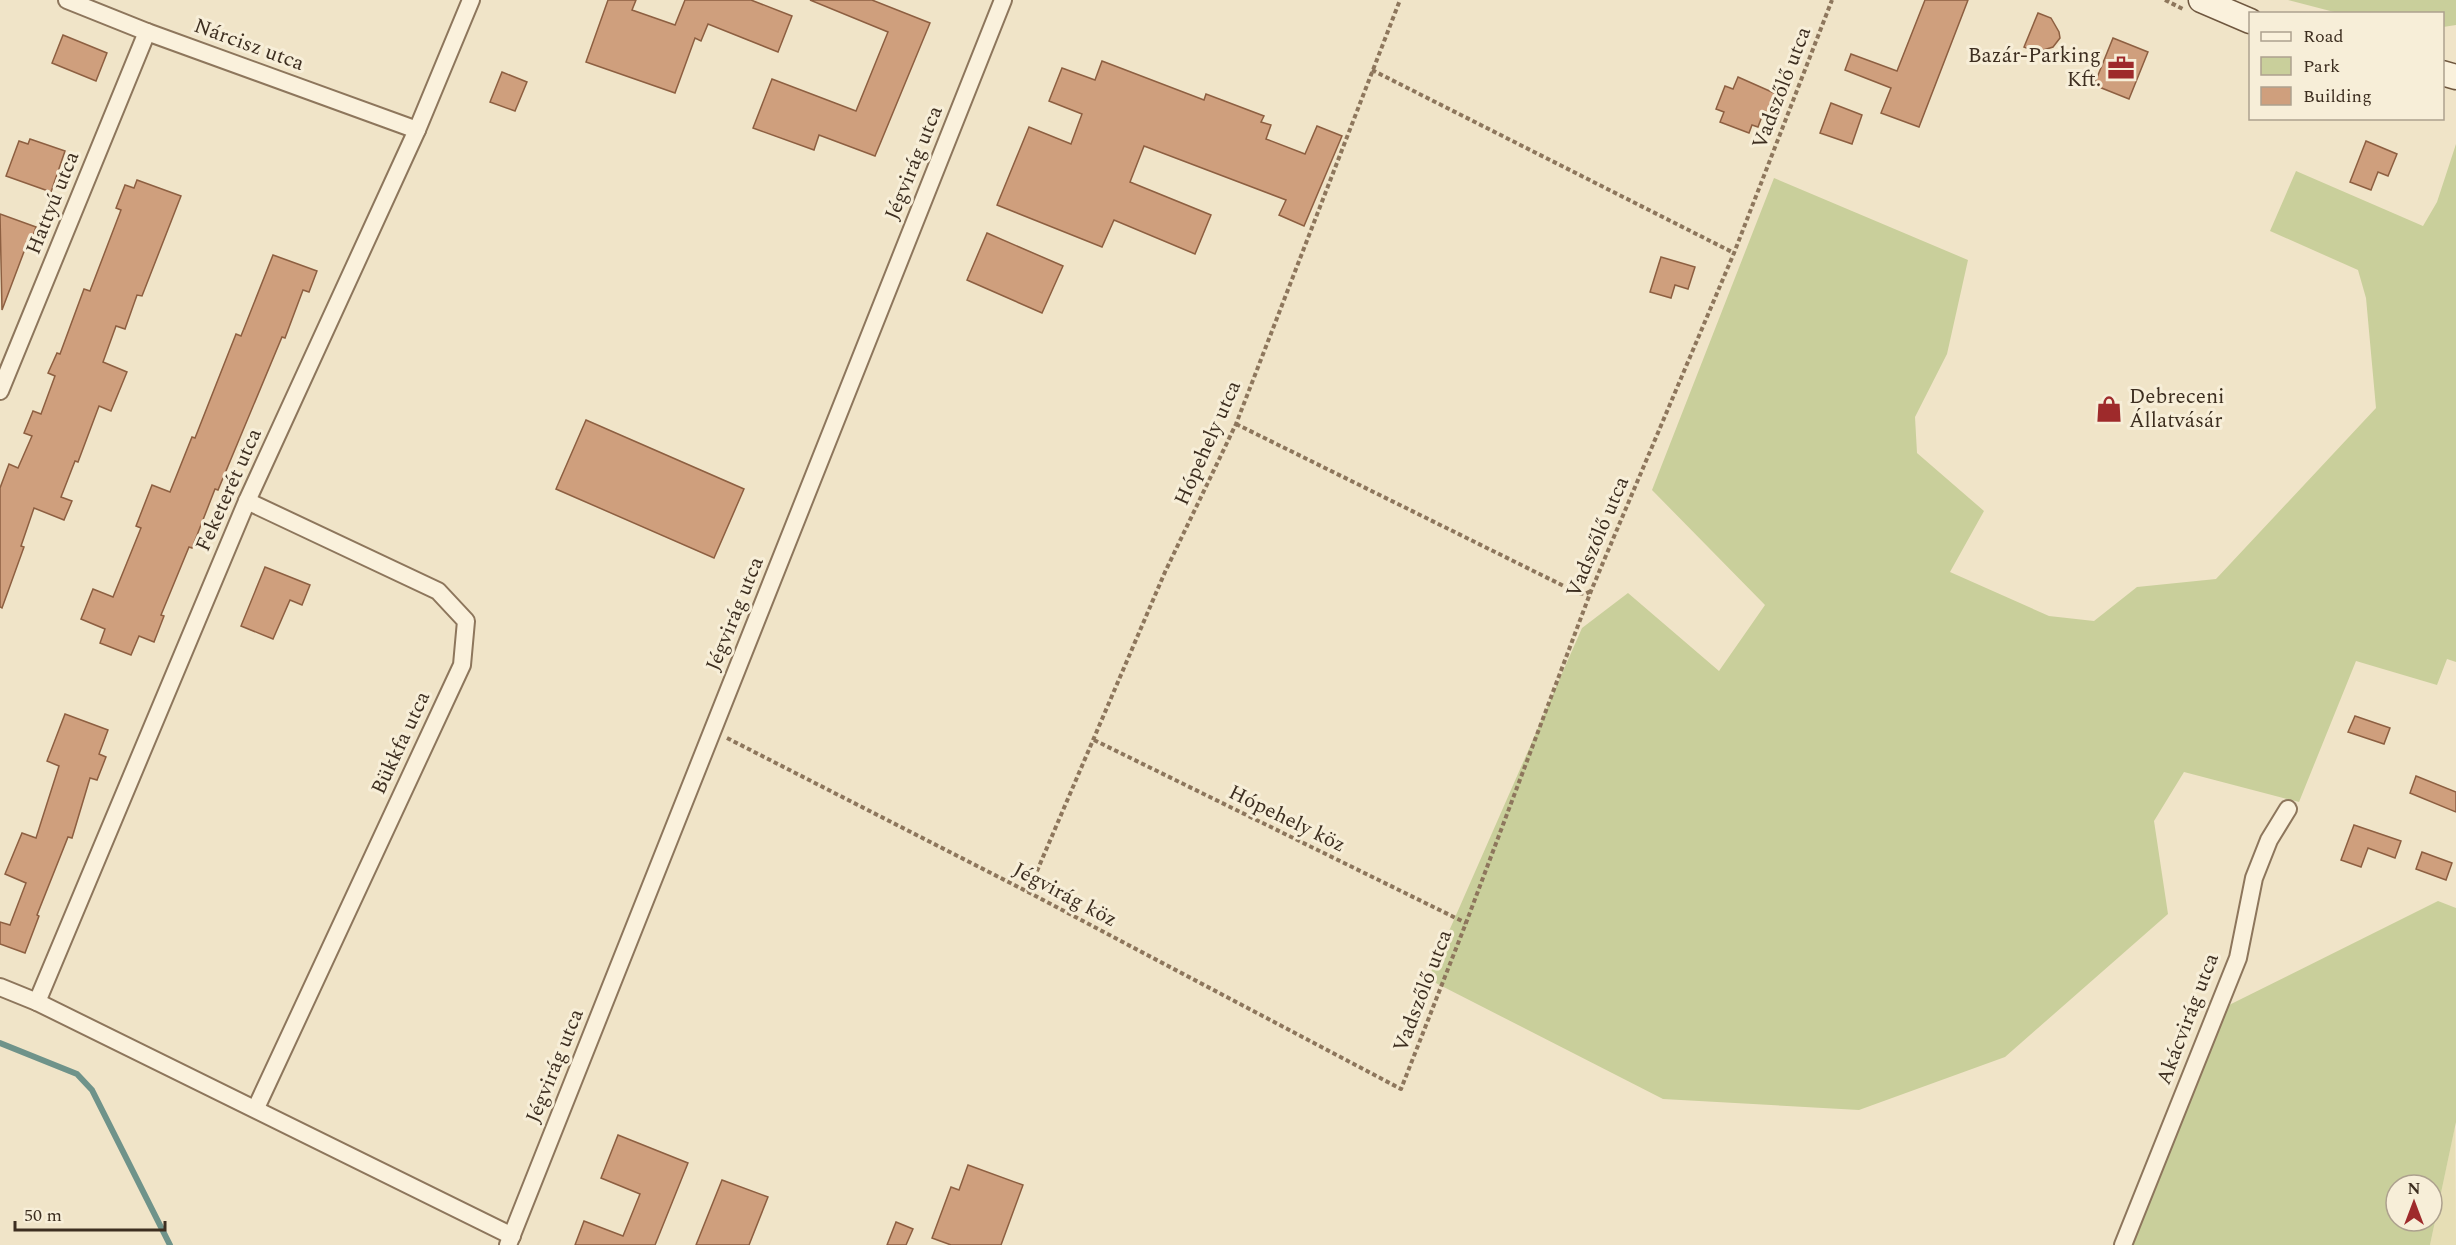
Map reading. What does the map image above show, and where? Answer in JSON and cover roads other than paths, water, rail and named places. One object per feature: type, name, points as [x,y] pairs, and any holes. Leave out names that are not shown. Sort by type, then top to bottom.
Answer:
[{"type":"main road","points":[[2201,0],[2249,21]]},
{"type":"street","name":"Nárcisz utca","points":[[67,0],[147,32],[417,130]]},
{"type":"street","name":"Feketerét utca","points":[[37,1002],[247,501],[417,130],[471,0]]},
{"type":"street","name":"Jégvirág utca","points":[[510,1240],[1003,0]]},
{"type":"street","name":"Hattyú utca","points":[[0,391],[147,32]]},
{"type":"street","name":"Bükkfa utca","points":[[247,501],[438,591],[466,621],[462,665],[256,1108]]},
{"type":"street","name":"Akácvirág utca","points":[[2123,1245],[2238,958],[2254,878],[2269,840],[2288,809]]},
{"type":"street","points":[[0,987],[37,1002],[256,1108],[510,1240]]},
{"type":"waterway","points":[[0,1043],[77,1074],[92,1090],[170,1245]]},
{"type":"place","name":"Bazár-Parking Kft.","points":[[2121,68]]},
{"type":"place","name":"Debreceni Állatvásár","points":[[2109,409]]}]
